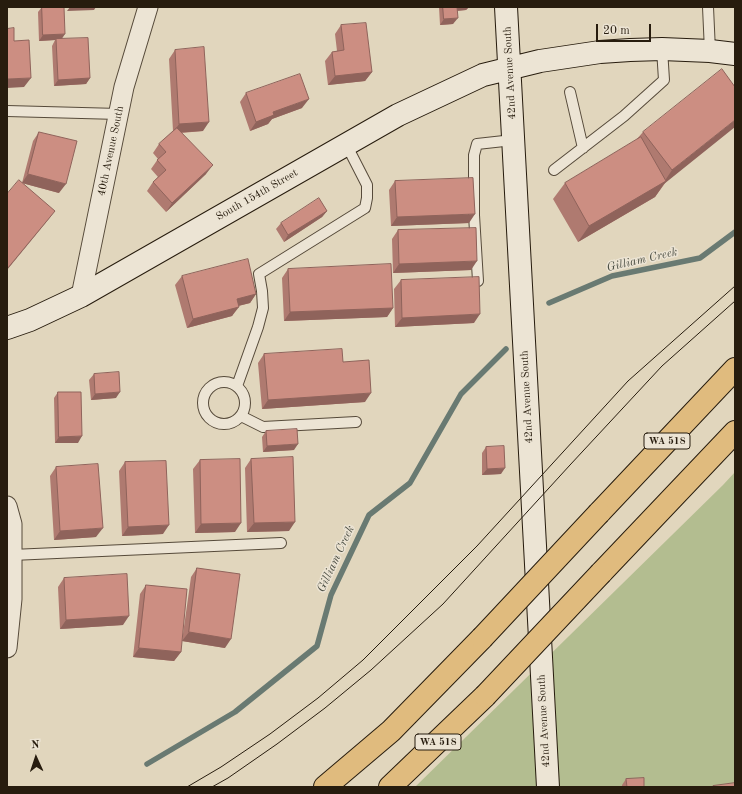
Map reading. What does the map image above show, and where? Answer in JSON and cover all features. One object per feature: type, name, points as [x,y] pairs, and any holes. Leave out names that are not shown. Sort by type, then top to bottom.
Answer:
[{"type":"highway","name":"WA 518","points":[[325,787],[391,731],[482,638],[735,369]]},
{"type":"highway","name":"WA 518","points":[[390,787],[485,696],[735,432]]},
{"type":"street","name":"40th Avenue South","points":[[80,296],[124,87],[148,7]]},
{"type":"street","name":"42nd Avenue South","points":[[506,7],[548,787]]},
{"type":"street","name":"South 154th Street","points":[[7,328],[30,320],[80,296],[398,115],[483,75],[540,61],[600,52],[662,49],[710,51],[735,54]]},
{"type":"street","points":[[7,506],[12,524],[12,599],[7,648]]},
{"type":"lane","points":[[708,7],[710,51]]},
{"type":"lane","points":[[554,170],[624,116],[664,80],[662,49]]},
{"type":"lane","points":[[570,92],[583,148]]},
{"type":"lane","points":[[7,111],[119,114]]},
{"type":"lane","points":[[478,281],[474,215],[474,155],[477,144],[513,140]]},
{"type":"lane","points":[[237,386],[258,327],[263,308],[259,274],[365,208],[367,185],[346,144]]},
{"type":"lane","points":[[222,382],[230,382],[237,386],[243,392],[245,400],[241,416],[235,421],[227,424],[218,423],[211,419],[206,413],[203,405],[204,397],[208,390],[214,384],[222,382]]},
{"type":"lane","points":[[241,416],[264,427],[356,422]]},
{"type":"lane","points":[[12,555],[281,543]]},
{"type":"green space","points":[[735,472],[735,787],[415,787],[723,485]]},
{"type":"building","points":[[42,7],[64,7],[65,34],[43,35]]},
{"type":"building","points":[[443,7],[457,7],[458,18],[444,19]]},
{"type":"building","points":[[366,23],[372,72],[335,76],[332,52],[344,50],[341,25]]},
{"type":"building","points":[[14,28],[14,41],[29,40],[31,78],[7,79],[7,29]]},
{"type":"building","points":[[88,38],[90,78],[58,80],[56,39]]},
{"type":"building","points":[[204,47],[209,122],[179,124],[175,50]]},
{"type":"building","points":[[722,69],[735,87],[735,120],[672,170],[643,132]]},
{"type":"building","points":[[300,74],[309,99],[273,112],[274,115],[256,122],[246,93]]},
{"type":"building","points":[[177,128],[213,165],[172,203],[153,182],[166,170],[157,160],[166,152],[159,144]]},
{"type":"building","points":[[39,132],[77,141],[66,184],[28,174]]},
{"type":"building","points":[[641,137],[666,181],[589,226],[565,183]]},
{"type":"building","points":[[473,178],[475,214],[397,217],[395,181]]},
{"type":"building","points":[[19,180],[55,211],[7,269],[7,194]]},
{"type":"building","points":[[319,198],[327,211],[288,235],[281,223]]},
{"type":"building","points":[[476,228],[477,261],[399,264],[398,230]]},
{"type":"building","points":[[248,259],[256,294],[237,299],[239,307],[193,319],[182,276]]},
{"type":"building","points":[[391,264],[393,308],[290,312],[288,269]]},
{"type":"building","points":[[479,277],[480,314],[402,318],[401,280]]},
{"type":"building","points":[[342,349],[343,362],[369,360],[371,393],[268,400],[264,354]]},
{"type":"building","points":[[119,372],[120,392],[95,394],[94,374]]},
{"type":"building","points":[[58,392],[81,392],[82,436],[59,437]]},
{"type":"building","points":[[297,429],[298,444],[267,446],[266,431]]},
{"type":"building","points":[[504,446],[505,468],[487,469],[486,447]]},
{"type":"building","points":[[293,457],[295,522],[254,523],[251,459]]},
{"type":"building","points":[[240,459],[241,523],[201,524],[200,460]]},
{"type":"building","points":[[166,461],[169,525],[128,527],[125,462]]},
{"type":"building","points":[[98,464],[103,528],[60,531],[56,467]]},
{"type":"building","points":[[197,568],[240,574],[231,639],[189,632]]},
{"type":"building","points":[[127,574],[129,616],[66,620],[64,578]]},
{"type":"building","points":[[146,585],[187,589],[181,652],[139,648]]},
{"type":"building","points":[[644,778],[644,787],[627,787],[626,779]]},
{"type":"building","points":[[735,783],[735,787],[713,787],[713,786]]},
{"type":"waterway","name":"Gilliam Creek","points":[[549,303],[612,276],[700,258],[735,232]]},
{"type":"waterway","name":"Gilliam Creek","points":[[147,764],[235,712],[317,646],[331,595],[369,515],[410,483],[461,394],[506,349]]},
{"type":"tram line","points":[[187,787],[221,767],[270,734],[318,698],[363,660],[477,546],[628,381],[735,286]]},
{"type":"tram line","points":[[212,787],[228,778],[277,744],[325,708],[371,670],[443,604],[662,366],[735,301]]}]
